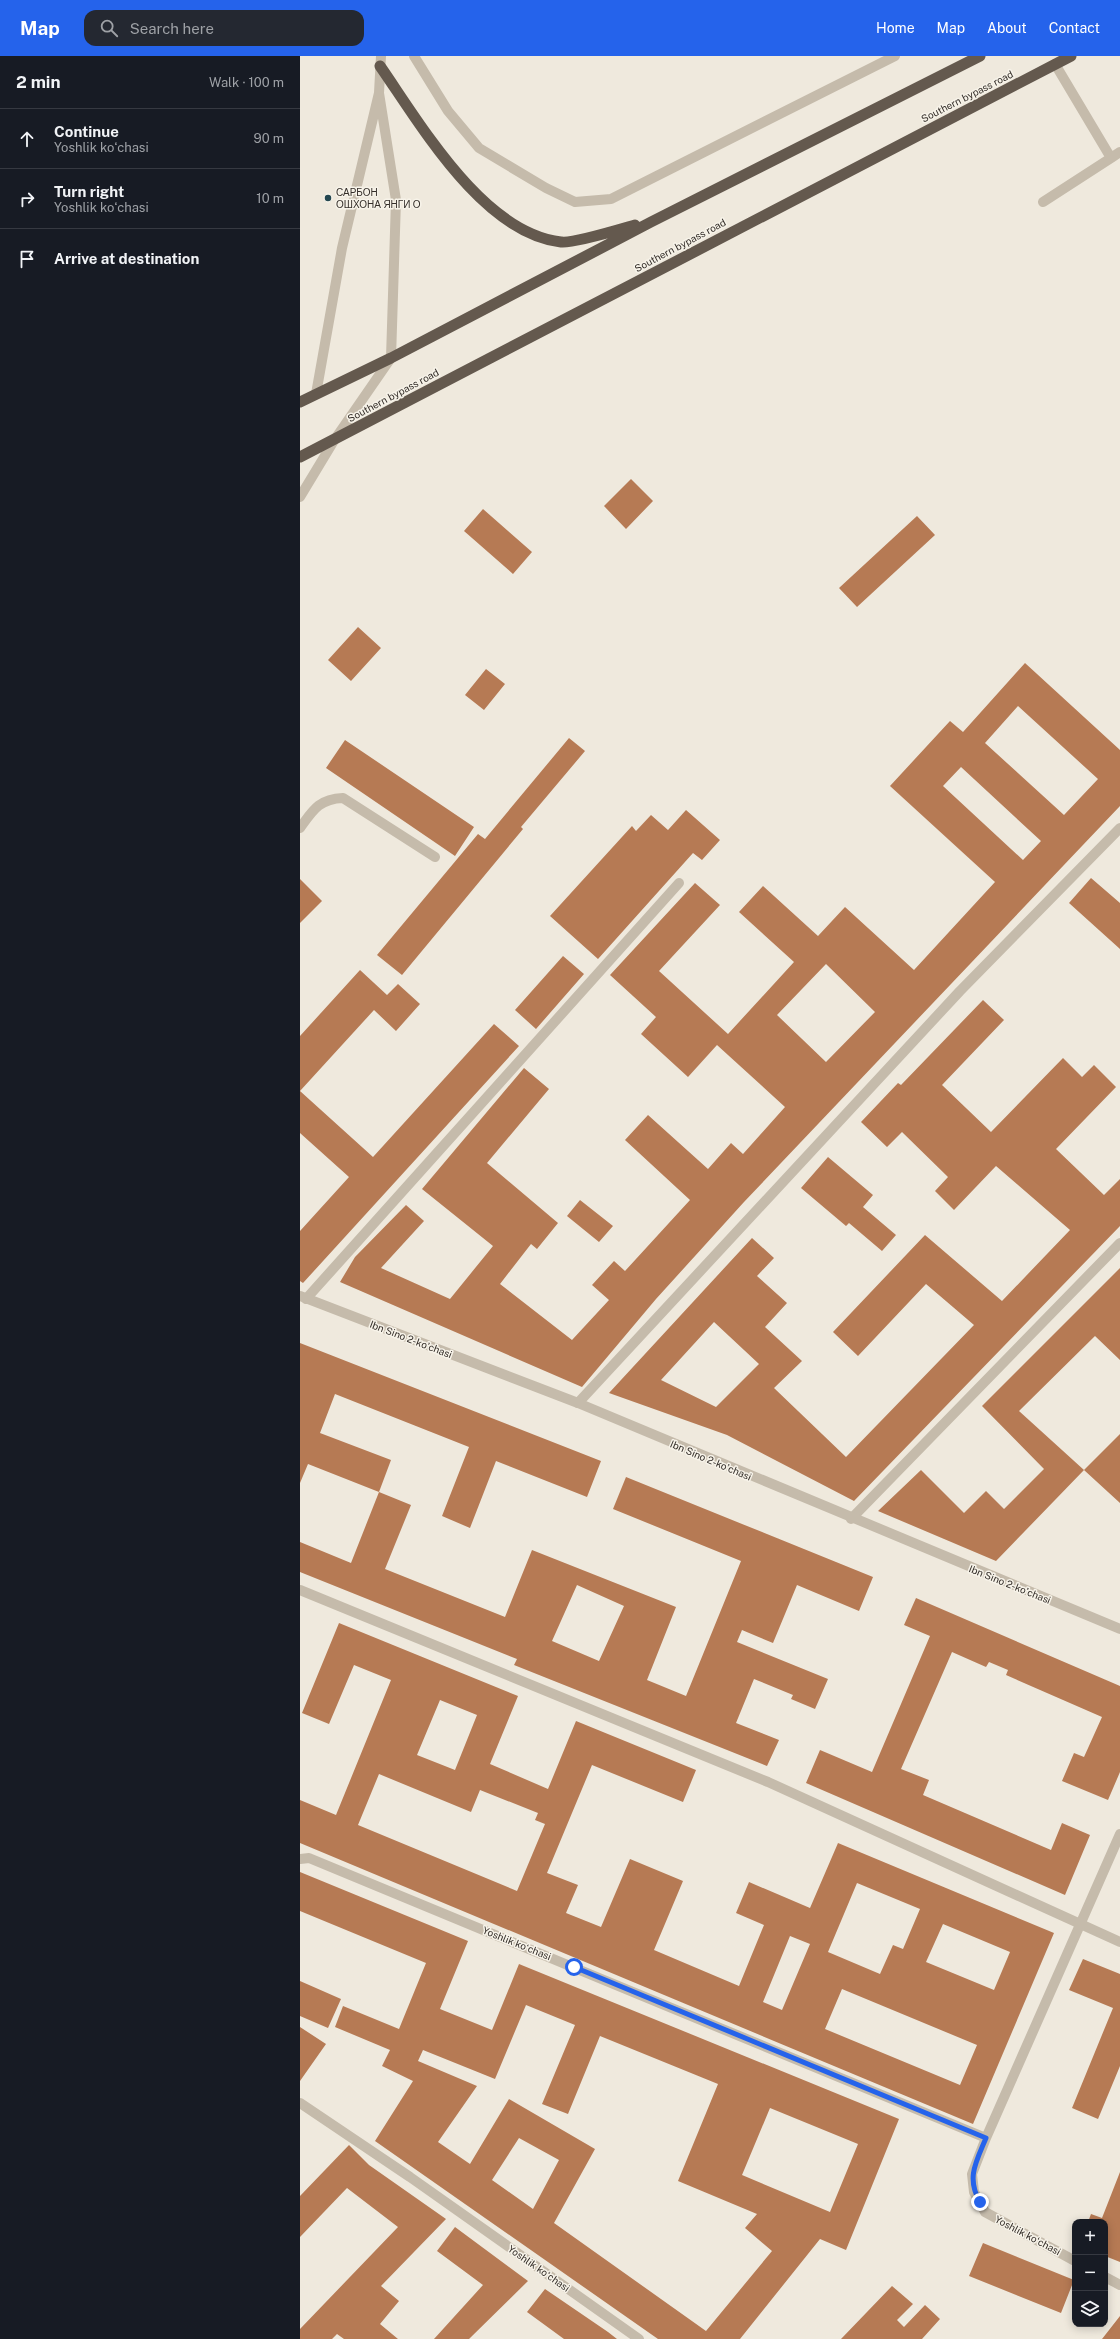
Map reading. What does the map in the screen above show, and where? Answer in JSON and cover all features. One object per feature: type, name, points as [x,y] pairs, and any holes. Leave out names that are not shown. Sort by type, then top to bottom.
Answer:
[{"type":"highway","points":[[300,402],[391,358],[651,222],[980,56]]},
{"type":"highway","name":"Southern bypass road","points":[[300,457],[1071,56]]},
{"type":"highway","points":[[381,61],[454,173],[501,217],[531,233],[562,242],[651,222]]},
{"type":"street","points":[[414,56],[448,111],[479,148],[546,188],[575,202],[611,199],[895,56]]},
{"type":"street","points":[[316,394],[342,248],[379,93],[381,61]]},
{"type":"street","points":[[1043,202],[1116,155],[1055,64]]},
{"type":"street","points":[[300,497],[335,439],[391,358],[396,200],[379,93]]},
{"type":"street","points":[[300,828],[314,809],[330,798],[343,798],[435,857]]},
{"type":"street","points":[[578,1403],[960,991],[1120,828]]},
{"type":"street","points":[[303,1298],[679,883]]},
{"type":"street","points":[[851,1519],[1120,1243]]},
{"type":"street","name":"Ibn Sino 2-koʼchasi","points":[[303,1298],[578,1403],[851,1519],[1120,1630]]},
{"type":"street","points":[[300,1590],[768,1782],[1079,1925],[1120,1942]]},
{"type":"street","points":[[986,2138],[1120,1834]]},
{"type":"street","name":"Yoshlik koʻchasi","points":[[300,1859],[309,1858],[317,1861],[986,2138],[972,2174],[974,2192],[986,2212],[1072,2258]]},
{"type":"street","name":"Yoshlik koʻchasi","points":[[300,2103],[410,2177],[640,2339]]},
{"type":"street","points":[[1108,2279],[1120,2285]]},
{"type":"building","points":[[631,479],[653,501],[626,529],[604,506]]},
{"type":"building","points":[[483,509],[532,552],[513,574],[464,531]]},
{"type":"building","points":[[917,516],[935,535],[857,607],[839,588]]},
{"type":"building","points":[[358,627],[381,648],[351,681],[328,660]]},
{"type":"building","points":[[1025,663],[1120,750],[1120,806],[744,1202],[656,1299],[582,1387],[340,1282],[355,1257],[406,1205],[424,1221],[381,1268],[450,1299],[493,1246],[422,1189],[524,1068],[549,1089],[487,1163],[558,1223],[537,1249],[531,1244],[500,1284],[572,1340],[609,1300],[592,1285],[614,1261],[625,1271],[690,1200],[625,1140],[648,1115],[708,1169],[731,1143],[743,1154],[785,1107],[717,1045],[688,1077],[641,1034],[656,1017],[610,975],[695,883],[720,905],[659,971],[728,1034],[794,962],[739,912],[763,886],[818,936],[845,907],[914,970],[995,882],[890,786],[950,721],[963,732]],"holes":[[[1018,706],[1098,779],[1064,815],[985,743]],[[961,767],[1041,841],[1023,860],[943,786]],[[826,964],[875,1012],[826,1062],[777,1015]]]},
{"type":"building","points":[[486,669],[505,684],[484,710],[465,695]]},
{"type":"building","points":[[569,738],[585,751],[521,827],[523,829],[402,975],[377,955],[478,834],[485,839]]},
{"type":"building","points":[[345,740],[474,827],[455,856],[326,768]]},
{"type":"building","points":[[686,810],[720,840],[702,860],[693,853],[598,959],[550,916],[632,826],[636,831],[651,815],[668,830]]},
{"type":"building","points":[[1091,878],[1120,903],[1120,949],[1069,903]]},
{"type":"building","points":[[300,879],[322,901],[300,923]]},
{"type":"building","points":[[563,956],[584,974],[536,1029],[515,1010]]},
{"type":"building","points":[[360,970],[387,995],[398,984],[420,1004],[396,1031],[374,1010],[300,1091],[300,1036]]},
{"type":"building","points":[[983,1000],[1004,1020],[942,1085],[991,1132],[1063,1058],[1082,1077],[1094,1065],[1116,1087],[1056,1149],[1104,1195],[1120,1179],[1120,1226],[854,1501],[727,1435],[609,1393],[752,1238],[774,1258],[757,1276],[787,1303],[765,1327],[802,1361],[774,1388],[846,1457],[974,1325],[926,1284],[858,1356],[833,1332],[925,1235],[1002,1301],[1070,1230],[996,1166],[954,1210],[935,1191],[948,1177],[902,1132],[887,1147],[861,1122],[898,1083],[901,1085]],"holes":[[[714,1322],[759,1364],[716,1407],[661,1380]]]},
{"type":"building","points":[[494,1024],[519,1046],[303,1283],[300,1281],[300,1231],[349,1177],[300,1133],[300,1091],[373,1157]]},
{"type":"building","points":[[828,1157],[873,1195],[863,1207],[896,1235],[882,1251],[849,1223],[846,1226],[801,1188]]},
{"type":"building","points":[[580,1200],[613,1226],[599,1242],[567,1216]]},
{"type":"building","points":[[1120,1268],[1120,1360],[1095,1336],[1019,1411],[1084,1470],[996,1561],[878,1511],[921,1470],[964,1513],[986,1491],[1004,1509],[1044,1469],[982,1406]]},
{"type":"building","points":[[300,1343],[601,1461],[587,1497],[496,1461],[470,1528],[442,1516],[469,1447],[335,1394],[320,1433],[391,1460],[379,1492],[308,1464],[300,1483]]},
{"type":"building","points":[[1120,1434],[1120,1503],[1084,1470]]},
{"type":"building","points":[[626,1477],[873,1577],[859,1611],[797,1585],[773,1643],[742,1630],[737,1642],[828,1679],[815,1709],[791,1699],[793,1695],[754,1679],[736,1723],[779,1740],[767,1766],[514,1665],[517,1659],[300,1572],[300,1542],[351,1563],[379,1492],[411,1505],[385,1569],[505,1617],[532,1550],[676,1607],[647,1680],[686,1696],[741,1561],[613,1509]],"holes":[[[577,1585],[624,1606],[599,1661],[552,1641]]]},
{"type":"building","points":[[916,1598],[1120,1686],[1120,1772],[1108,1800],[1062,1781],[1074,1753],[1084,1757],[1102,1717],[1006,1675],[1008,1670],[989,1662],[986,1667],[952,1652],[901,1769],[929,1780],[923,1795],[1051,1850],[1062,1823],[1090,1835],[1065,1895],[806,1783],[820,1750],[872,1772],[930,1636],[904,1625]]},
{"type":"building","points":[[339,1623],[518,1696],[490,1764],[548,1789],[576,1721],[696,1770],[683,1802],[592,1765],[547,1873],[578,1885],[566,1913],[601,1927],[630,1859],[683,1881],[654,1950],[739,1986],[764,1925],[736,1913],[749,1882],[810,1908],[838,1843],[1054,1933],[973,2124],[300,1843],[300,1800],[336,1815],[391,1680],[354,1665],[329,1724],[302,1713]],"holes":[[[440,1700],[477,1715],[455,1770],[417,1755]],[[379,1774],[471,1812],[480,1790],[538,1813],[535,1820],[545,1824],[517,1891],[358,1825]],[[857,1883],[920,1909],[903,1949],[893,1945],[880,1974],[828,1952]],[[943,1924],[1010,1952],[994,1990],[926,1962]],[[790,1936],[810,1944],[782,2010],[763,2002]],[[842,1989],[977,2045],[960,2085],[825,2029]]]},
{"type":"building","points":[[300,1872],[468,1941],[440,2009],[492,2030],[519,1964],[899,2119],[846,2250],[820,2239],[740,2339],[658,2339],[375,2141],[413,2081],[382,2066],[390,2050],[335,2027],[343,2006],[399,2029],[426,1963],[300,1911]],"holes":[[[526,2005],[575,2025],[542,2104],[568,2114],[600,2036],[718,2084],[678,2181],[757,2214],[745,2228],[772,2251],[706,2331],[554,2223],[595,2149],[509,2099],[470,2164],[438,2142],[477,2086],[418,2061],[423,2050],[495,2079]],[[770,2108],[858,2144],[830,2212],[742,2175]],[[519,2138],[559,2160],[533,2209],[492,2180]]]},
{"type":"building","points":[[1083,1959],[1120,1974],[1120,2066],[1098,2119],[1072,2108],[1113,2008],[1069,1990]]},
{"type":"building","points":[[300,1981],[341,1999],[328,2028],[300,2016]]},
{"type":"building","points":[[300,2027],[326,2044],[300,2081]]},
{"type":"building","points":[[349,2145],[369,2165],[446,2219],[381,2286],[399,2301],[380,2324],[398,2339],[344,2339],[337,2334],[332,2339],[300,2339],[300,2329],[398,2227],[347,2188],[300,2237],[300,2196]]},
{"type":"building","points":[[1120,2172],[1120,2262],[1108,2257],[1108,2219],[1089,2219],[1091,2214],[1102,2218]]},
{"type":"building","points":[[455,2227],[528,2281],[469,2339],[434,2339],[483,2285],[437,2251]]},
{"type":"building","points":[[983,2243],[1072,2279],[1072,2285],[1061,2313],[969,2276]]},
{"type":"building","points":[[892,2286],[913,2304],[897,2320],[904,2327],[925,2305],[940,2319],[922,2339],[841,2339]]},
{"type":"building","points":[[545,2289],[617,2339],[564,2339],[527,2312]]},
{"type":"building","points":[[1120,2316],[1120,2339],[1102,2339]]},
{"type":"place","name":"САРБОН ОШХОНА ЯНГИ О","points":[[328,198]]},
{"type":"route","points":[[574,1967],[986,2138],[972,2174],[974,2192],[980,2202]]}]
